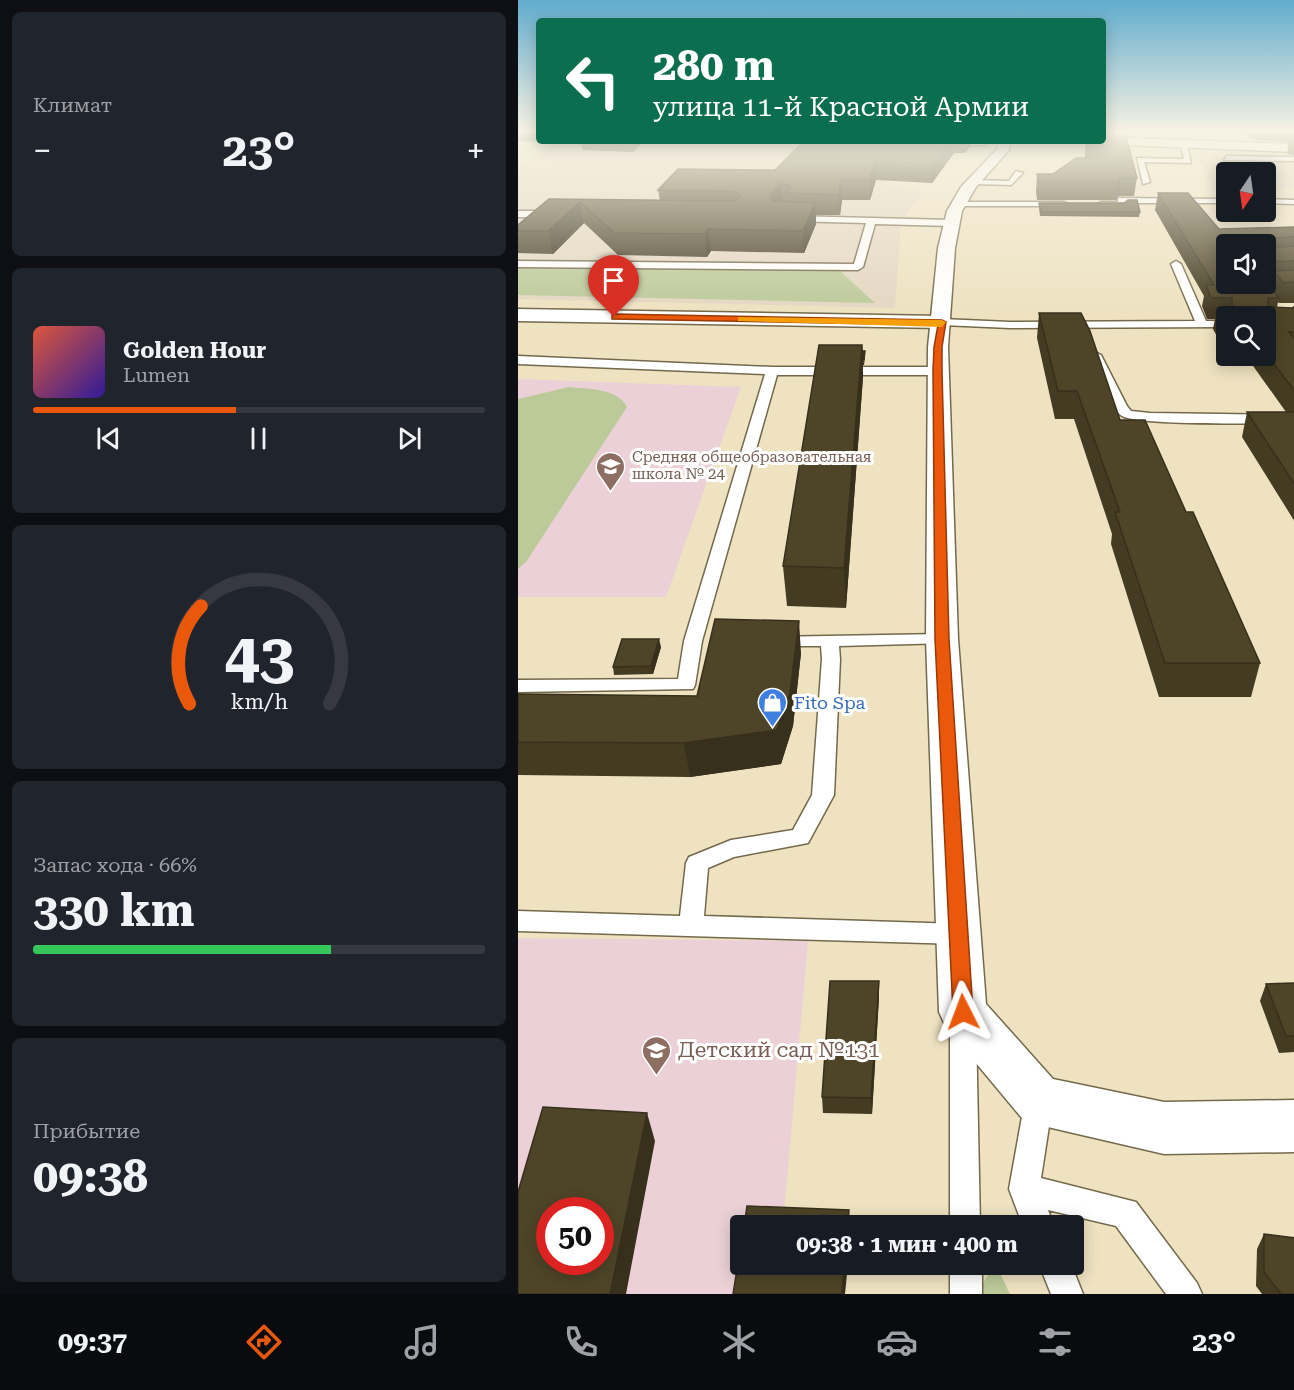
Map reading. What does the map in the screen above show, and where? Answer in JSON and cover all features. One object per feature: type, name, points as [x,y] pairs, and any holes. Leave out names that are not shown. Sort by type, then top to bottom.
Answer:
[{"type":"main road","points":[[969,191],[961,201],[938,347],[942,639],[963,1012],[1038,1100],[1164,1128],[1295,1126]]},
{"type":"main road","points":[[519,317],[942,322]]},
{"type":"lane","points":[[778,218],[871,221],[961,201],[988,191]]},
{"type":"lane","points":[[961,201],[1020,198]]},
{"type":"lane","points":[[1087,204],[1123,204],[1121,200],[1216,201]]},
{"type":"lane","points":[[961,201],[1076,204]]},
{"type":"lane","points":[[1276,201],[1295,202]]},
{"type":"lane","points":[[518,214],[564,214]]},
{"type":"lane","points":[[518,264],[858,267],[871,221]]},
{"type":"lane","points":[[1175,264],[1202,324]]},
{"type":"lane","points":[[942,322],[1086,335],[1216,324]]},
{"type":"lane","points":[[1086,335],[1121,408],[1127,414],[1150,417],[1295,419]]},
{"type":"lane","points":[[518,360],[772,371],[938,371]]},
{"type":"lane","points":[[518,687],[686,686],[694,641],[772,371]]},
{"type":"lane","points":[[761,641],[942,639]]},
{"type":"lane","points":[[691,925],[697,863],[731,849],[800,837],[823,795],[831,659],[829,640]]},
{"type":"lane","points":[[694,641],[716,641]]},
{"type":"lane","points":[[518,921],[960,934]]},
{"type":"lane","points":[[963,1012],[965,1215]]},
{"type":"lane","points":[[1035,1215],[1024,1189],[1038,1100]]},
{"type":"lane","points":[[1024,1189],[1125,1213],[1186,1294]]},
{"type":"lane","points":[[966,1275],[966,1294]]},
{"type":"lane","points":[[1059,1275],[1067,1294]]},
{"type":"shaded area","points":[[518,191],[923,192],[901,222],[895,308],[518,299]]},
{"type":"shaded area","name":"Средняя общеобразовательная школа № 24","points":[[518,379],[741,387],[666,597],[518,597]]},
{"type":"shaded area","name":"Детский сад №131","points":[[518,938],[808,941],[784,1215],[730,1215],[730,1275],[754,1275],[777,1294],[518,1294]]},
{"type":"green space","points":[[518,268],[839,270],[875,303],[518,295]]},
{"type":"green space","points":[[569,387],[609,393],[617,396],[627,407],[526,562],[518,569],[518,399]]},
{"type":"green space","points":[[988,1275],[1001,1275],[1010,1294],[983,1294],[982,1285]]},
{"type":"building","points":[[734,191],[774,191],[770,196],[772,201],[815,203],[803,231],[708,229],[705,234],[614,233],[580,202],[548,231],[518,231],[518,225],[549,199],[735,201],[740,196]]},
{"type":"building","points":[[787,191],[839,191],[839,195],[786,193]]},
{"type":"building","points":[[1158,193],[1188,193],[1219,229],[1295,227],[1295,237],[1276,238],[1276,234],[1216,234],[1216,294],[1276,294],[1279,298],[1268,298],[1268,306],[1232,306],[1232,298],[1211,298],[1206,285],[1214,285]]},
{"type":"building","points":[[1128,200],[1137,200],[1140,212],[1041,212],[1039,203],[1124,203]]},
{"type":"building","points":[[1295,246],[1295,261],[1276,262],[1276,247]]},
{"type":"building","points":[[1295,270],[1295,282],[1283,283],[1276,271]]},
{"type":"building","points":[[1295,306],[1295,332],[1289,332],[1295,339],[1295,389],[1276,366],[1276,307]]},
{"type":"building","points":[[1039,313],[1081,313],[1090,331],[1120,420],[1145,420],[1186,512],[1193,512],[1260,663],[1165,663],[1115,512],[1120,512],[1077,391],[1058,391]]},
{"type":"building","points":[[819,345],[862,345],[844,568],[783,566]]},
{"type":"building","points":[[1247,412],[1295,412],[1295,485]]},
{"type":"building","points":[[715,619],[799,621],[790,693],[777,730],[684,743],[518,742],[518,694],[697,696]]},
{"type":"building","points":[[622,639],[659,639],[651,666],[613,667]]},
{"type":"building","points":[[830,981],[879,981],[871,1098],[822,1097]]},
{"type":"building","points":[[1295,983],[1295,1036],[1286,1036],[1266,984]]},
{"type":"building","points":[[543,1107],[647,1113],[614,1274],[614,1197],[536,1197],[536,1275],[614,1275],[610,1294],[518,1294],[518,1192]]},
{"type":"building","points":[[747,1206],[849,1210],[848,1215],[746,1215]]},
{"type":"building","points":[[1264,1234],[1295,1238],[1295,1294],[1281,1294],[1264,1272]]},
{"type":"building","points":[[736,1275],[843,1275],[842,1294],[733,1294]]},
{"type":"slow traffic","points":[[740,319],[942,322],[942,324]]},
{"type":"place","name":"Средняя общеобразовательная школа № 24","points":[[611,492]]},
{"type":"place","name":"Fito Spa","points":[[773,728]]},
{"type":"place","name":"Детский сад №131","points":[[657,1076]]},
{"type":"route","points":[[614,317],[942,322],[938,347],[938,371],[942,639],[963,1012]]}]
